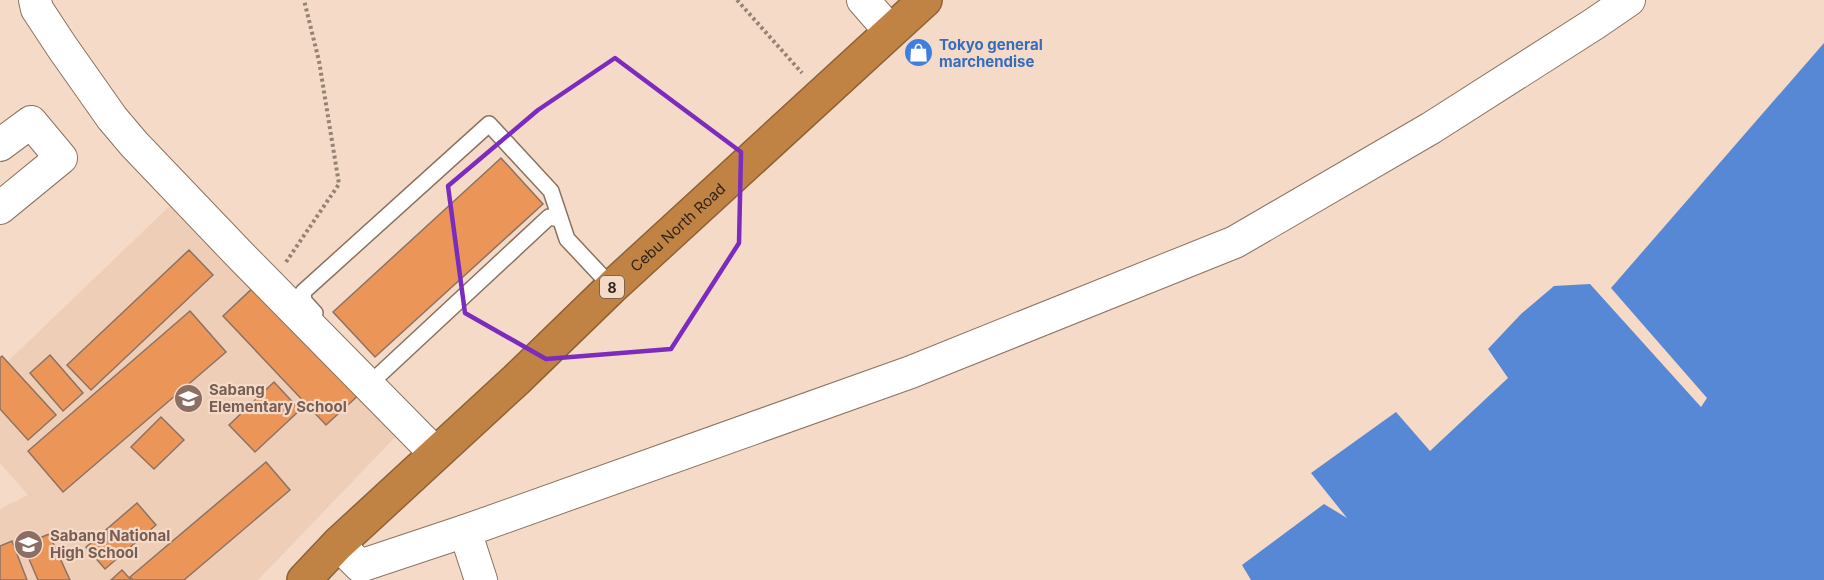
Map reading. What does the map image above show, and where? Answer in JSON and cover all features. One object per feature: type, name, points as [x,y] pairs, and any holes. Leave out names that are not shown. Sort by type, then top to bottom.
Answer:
[{"type":"highway","name":"Cebu North Road","points":[[304,580],[338,544],[516,380],[612,287],[925,0]]},
{"type":"street","points":[[35,0],[37,9],[62,48],[112,118],[134,144],[240,255],[439,449]]},
{"type":"street","points":[[863,0],[890,31]]},
{"type":"street","points":[[338,544],[360,566],[465,531],[911,372],[1235,242],[1431,128],[1629,0]]},
{"type":"street","points":[[0,145],[31,122],[61,158],[0,208]]},
{"type":"street","points":[[465,531],[481,580]]},
{"type":"lane","points":[[439,449],[377,378],[304,301],[303,292],[489,124],[550,191],[567,239],[612,287]]},
{"type":"lane","points":[[377,378],[549,217],[560,219]]},
{"type":"path","points":[[270,285],[339,184],[319,61],[304,0]]},
{"type":"path","points":[[737,0],[821,94]]},
{"type":"highlighted area","points":[[615,58],[741,152],[739,243],[671,349],[546,359],[465,313],[448,186],[538,110]]},
{"type":"shaded area","name":"Sabang Elementary School","points":[[183,193],[404,428],[258,580],[0,580],[0,509],[28,495],[0,463],[0,369]]},
{"type":"water","points":[[1824,43],[1824,580],[1251,580],[1242,565],[1324,504],[1347,518],[1311,473],[1396,412],[1430,451],[1508,378],[1488,349],[1521,314],[1554,286],[1590,284],[1701,407],[1707,398],[1611,288]]},
{"type":"building","points":[[501,158],[543,204],[375,357],[333,312]]},
{"type":"building","points":[[189,250],[213,275],[91,390],[67,365]]},
{"type":"building","points":[[258,283],[362,392],[326,425],[223,316]]},
{"type":"building","points":[[190,311],[226,352],[63,492],[28,451]]},
{"type":"building","points":[[50,355],[83,393],[63,411],[30,373]]},
{"type":"building","points":[[2,356],[56,415],[28,440],[0,409],[0,358]]},
{"type":"building","points":[[274,382],[300,410],[255,452],[229,425]]},
{"type":"building","points":[[161,417],[184,440],[154,469],[131,447]]},
{"type":"building","points":[[266,462],[290,490],[184,580],[133,580],[130,577]]},
{"type":"building","points":[[137,503],[156,525],[105,569],[86,547]]},
{"type":"building","points":[[49,534],[70,580],[38,580],[23,545]]},
{"type":"building","points":[[12,541],[27,580],[0,580],[0,546]]},
{"type":"building","points":[[122,570],[131,580],[111,580]]},
{"type":"place","name":"Tokyo general marchendise","points":[[918,53]]},
{"type":"place","name":"Sabang Elementary School","points":[[188,398]]},
{"type":"place","name":"Sabang National High School","points":[[29,544]]}]
